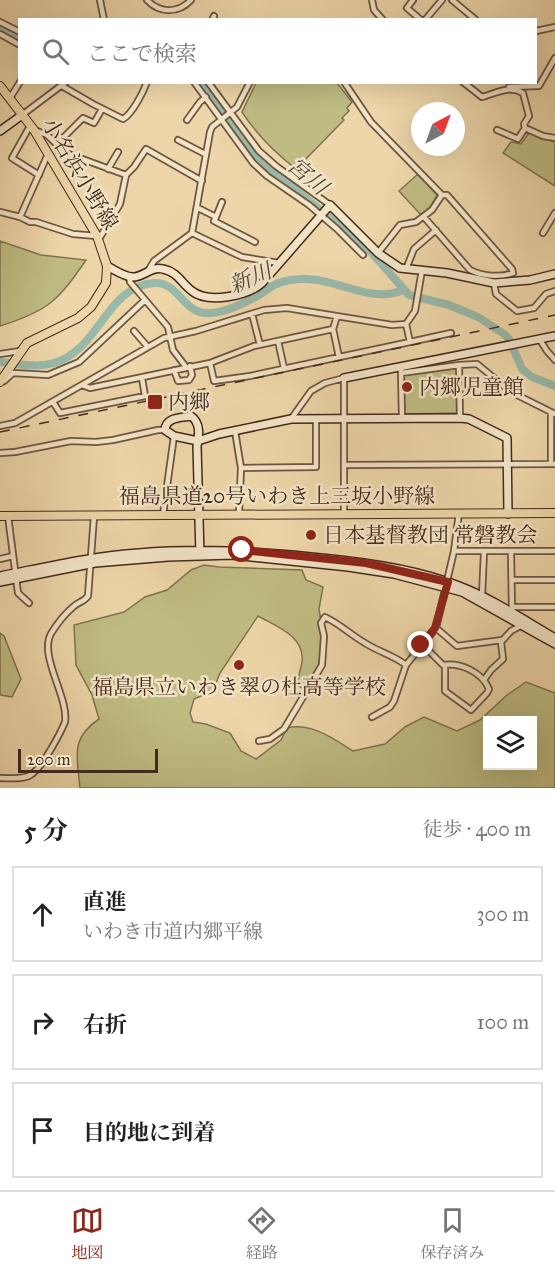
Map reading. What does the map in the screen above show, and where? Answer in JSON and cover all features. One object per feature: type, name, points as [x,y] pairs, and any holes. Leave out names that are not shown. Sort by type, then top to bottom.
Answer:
[{"type":"main road","name":"小名浜小野線","points":[[0,86],[32,128],[98,238],[107,266]]},
{"type":"main road","points":[[0,382],[27,343],[35,337],[78,318],[91,307],[106,284],[107,266]]},
{"type":"main road","name":"福島県道20号いわき上三坂小野線","points":[[4,516],[555,513]]},
{"type":"street","points":[[100,0],[104,18]]},
{"type":"street","points":[[147,0],[157,8],[171,11],[180,9],[192,0]]},
{"type":"street","points":[[372,0],[374,10],[381,18]]},
{"type":"street","points":[[413,0],[407,8],[420,18]]},
{"type":"street","points":[[426,18],[442,0]]},
{"type":"street","points":[[452,0],[474,18]]},
{"type":"street","points":[[431,14],[435,18]]},
{"type":"street","points":[[0,22],[18,31]]},
{"type":"street","points":[[537,31],[555,27]]},
{"type":"street","points":[[0,34],[18,44]]},
{"type":"street","points":[[466,84],[482,97],[504,89],[539,86],[555,58]]},
{"type":"street","points":[[10,98],[19,84]]},
{"type":"street","points":[[0,131],[64,84],[102,109],[123,119],[127,117],[143,94],[146,84]]},
{"type":"street","points":[[196,84],[241,149],[262,173],[322,215],[363,255]]},
{"type":"street","points":[[209,84],[230,114],[268,160],[329,207],[378,253],[400,267],[494,283],[530,280],[555,274]]},
{"type":"street","points":[[148,271],[154,261],[192,233],[210,132],[212,127],[230,114],[241,102],[249,84]]},
{"type":"street","points":[[345,84],[371,122],[442,195],[447,195],[513,271],[509,275],[491,275],[478,274],[470,270],[424,217]]},
{"type":"street","points":[[496,130],[518,139],[529,116],[523,93],[504,89]]},
{"type":"street","points":[[187,120],[206,97]]},
{"type":"street","points":[[57,144],[83,118],[94,123],[102,109]]},
{"type":"street","points":[[39,175],[12,158],[32,128],[46,135],[66,153],[126,175]]},
{"type":"street","points":[[525,128],[543,136],[555,138]]},
{"type":"street","points":[[178,140],[206,154]]},
{"type":"street","points":[[0,212],[73,234],[98,238],[120,204],[126,175],[135,168],[146,149],[202,182]]},
{"type":"street","points":[[108,169],[118,152]]},
{"type":"street","points":[[20,217],[48,154]]},
{"type":"street","points":[[378,253],[400,225],[416,222],[424,217],[442,195]]},
{"type":"street","points":[[222,202],[214,221],[255,242]]},
{"type":"street","points":[[107,266],[134,277],[159,268],[165,269],[175,273],[194,293],[209,297],[221,297],[254,290],[329,207]]},
{"type":"street","points":[[198,208],[216,218]]},
{"type":"street","points":[[543,233],[555,213]]},
{"type":"street","points":[[406,269],[414,249],[436,230]]},
{"type":"street","points":[[192,233],[242,257],[279,263]]},
{"type":"street","points":[[468,278],[470,270]]},
{"type":"street","points":[[0,426],[15,423],[147,346],[171,336],[252,314],[277,308],[392,325],[406,324],[416,306],[422,272]]},
{"type":"street","points":[[129,276],[132,285],[168,327],[173,350],[188,366],[192,375],[189,380],[178,381],[174,370]]},
{"type":"street","points":[[494,283],[496,294],[514,310],[521,312],[534,308],[546,294],[555,291]]},
{"type":"street","points":[[0,382],[13,373],[48,375],[79,362],[144,299]]},
{"type":"street","points":[[252,314],[260,345]]},
{"type":"street","points":[[337,316],[333,329],[339,357]]},
{"type":"street","points":[[406,324],[410,342]]},
{"type":"street","points":[[82,385],[90,388],[210,363],[260,345],[333,329]]},
{"type":"street","points":[[134,332],[147,346]]},
{"type":"street","points":[[210,363],[214,381],[451,333]]},
{"type":"street","points":[[401,370],[555,336]]},
{"type":"street","points":[[537,340],[555,360]]},
{"type":"street","points":[[278,341],[284,368]]},
{"type":"street","points":[[0,354],[19,354]]},
{"type":"street","points":[[291,420],[311,391],[325,383],[401,370],[477,364],[511,392],[553,413],[553,464],[344,465]]},
{"type":"street","points":[[459,365],[460,418]]},
{"type":"street","points":[[401,370],[402,419]]},
{"type":"street","points":[[53,402],[60,413],[145,396],[142,378]]},
{"type":"street","points":[[344,378],[344,513]]},
{"type":"street","points":[[165,430],[169,420],[191,416],[196,421],[200,436],[198,441],[200,553]]},
{"type":"street","points":[[241,468],[316,467],[316,419]]},
{"type":"street","points":[[0,453],[71,441],[113,440],[165,430],[174,436],[198,441],[291,420],[469,419],[507,438],[508,514]]},
{"type":"street","points":[[235,431],[241,468],[239,514]]},
{"type":"street","points":[[163,515],[174,436]]},
{"type":"street","points":[[372,717],[384,711],[394,701],[406,665],[435,628],[454,551],[459,513]]},
{"type":"street","points":[[4,516],[18,593],[30,603]]},
{"type":"street","points":[[0,778],[25,777],[33,774],[63,727],[66,717],[49,654],[48,639],[52,630],[74,606],[86,600],[88,596],[94,516]]},
{"type":"street","points":[[454,551],[555,551]]},
{"type":"street","points":[[482,596],[484,552]]},
{"type":"street","points":[[511,552],[511,613]]},
{"type":"street","points":[[0,582],[16,576],[90,562],[200,553],[233,555],[348,567],[447,584],[482,596],[555,638]]},
{"type":"street","points":[[0,559],[12,556]]},
{"type":"street","points":[[0,576],[16,576]]},
{"type":"street","points":[[512,580],[555,580]]},
{"type":"street","points":[[447,584],[511,613],[522,626],[555,644]]},
{"type":"street","points":[[511,613],[555,607]]},
{"type":"street","points":[[259,741],[270,739],[284,729],[322,665],[324,636],[321,623],[325,617],[338,623],[363,642],[406,665]]},
{"type":"street","points":[[484,680],[503,659],[500,645],[502,640],[511,631],[522,626]]},
{"type":"street","points":[[435,628],[458,646],[502,640]]},
{"type":"street","points":[[422,644],[445,665],[445,691],[471,710],[489,691],[488,686],[472,671],[452,663],[445,665]]},
{"type":"shaded area","points":[[256,84],[338,84],[352,102],[347,108],[349,111],[342,118],[344,120],[296,169],[266,143],[242,112]]},
{"type":"shaded area","points":[[529,133],[555,142],[555,186],[503,153],[511,142],[521,144]]},
{"type":"shaded area","points":[[418,174],[437,195],[431,206],[421,215],[399,191]]},
{"type":"shaded area","points":[[0,241],[41,255],[86,260],[68,286],[51,303],[30,315],[0,326]]},
{"type":"shaded area","points":[[459,365],[460,413],[401,414],[401,373]]},
{"type":"shaded area","points":[[204,565],[302,570],[306,580],[323,587],[319,609],[323,633],[321,661],[306,689],[298,686],[302,662],[299,645],[288,633],[258,616],[220,673],[213,691],[194,699],[190,713],[193,722],[230,733],[241,751],[256,759],[281,740],[287,728],[313,729],[353,751],[385,744],[405,727],[424,717],[457,731],[483,717],[483,770],[537,770],[537,716],[484,716],[507,695],[526,682],[555,693],[555,788],[80,788],[77,758],[79,741],[83,733],[99,719],[92,695],[76,665],[74,625],[124,612],[145,597],[167,590],[191,570]]},
{"type":"shaded area","points":[[0,633],[4,636],[21,679],[12,697],[0,695]]},
{"type":"waterway","name":"宮川","points":[[0,27],[18,36]]},
{"type":"waterway","name":"宮川","points":[[201,84],[255,156],[371,252],[409,295],[449,305],[478,317],[509,339],[522,369],[532,377],[555,386]]},
{"type":"waterway","name":"新川","points":[[0,362],[40,365],[54,363],[69,356],[82,346],[124,295],[138,287],[154,283],[169,287],[192,308],[207,313],[220,312],[234,307],[274,285],[293,280],[318,280],[366,293],[391,294],[403,290]]},
{"type":"railway","points":[[0,432],[555,315]]},
{"type":"place","name":"内郷児童館","points":[[407,387]]},
{"type":"place","name":"内郷","points":[[155,402]]},
{"type":"place","name":"日本基督教団 常磐教会","points":[[311,535]]},
{"type":"place","name":"福島県立いわき翠の杜高等学校","points":[[239,665]]},
{"type":"route","points":[[242,550],[366,563],[448,582],[435,628],[421,645]]}]
